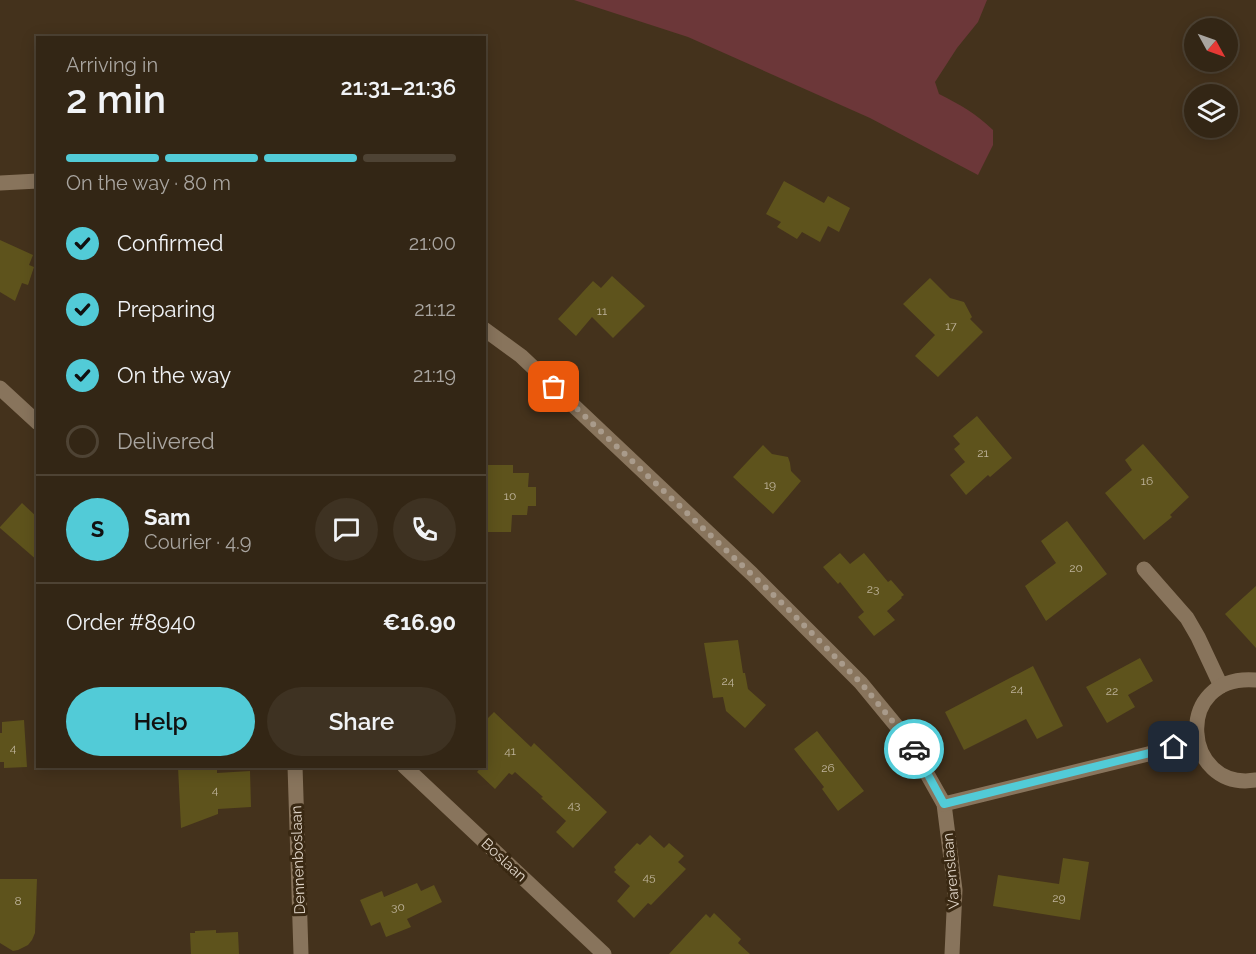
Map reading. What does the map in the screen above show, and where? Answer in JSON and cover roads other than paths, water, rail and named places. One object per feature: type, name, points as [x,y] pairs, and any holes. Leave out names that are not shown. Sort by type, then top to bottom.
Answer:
[{"type":"street","points":[[0,183],[36,181]]},
{"type":"street","name":"Varenslaan","points":[[486,330],[521,356],[752,574],[861,683],[908,740],[944,804],[955,890],[952,954]]},
{"type":"street","points":[[0,388],[36,421]]},
{"type":"street","points":[[1144,569],[1187,618],[1221,686]]},
{"type":"street","points":[[1256,680],[1243,679],[1226,683],[1212,692],[1201,706],[1196,723],[1197,742],[1204,758],[1214,769],[1229,778],[1256,780]]},
{"type":"street","points":[[944,804],[1197,742]]},
{"type":"street","name":"Dennenboslaan","points":[[295,768],[301,954]]},
{"type":"street","name":"Boslaan","points":[[406,768],[604,954]]}]
